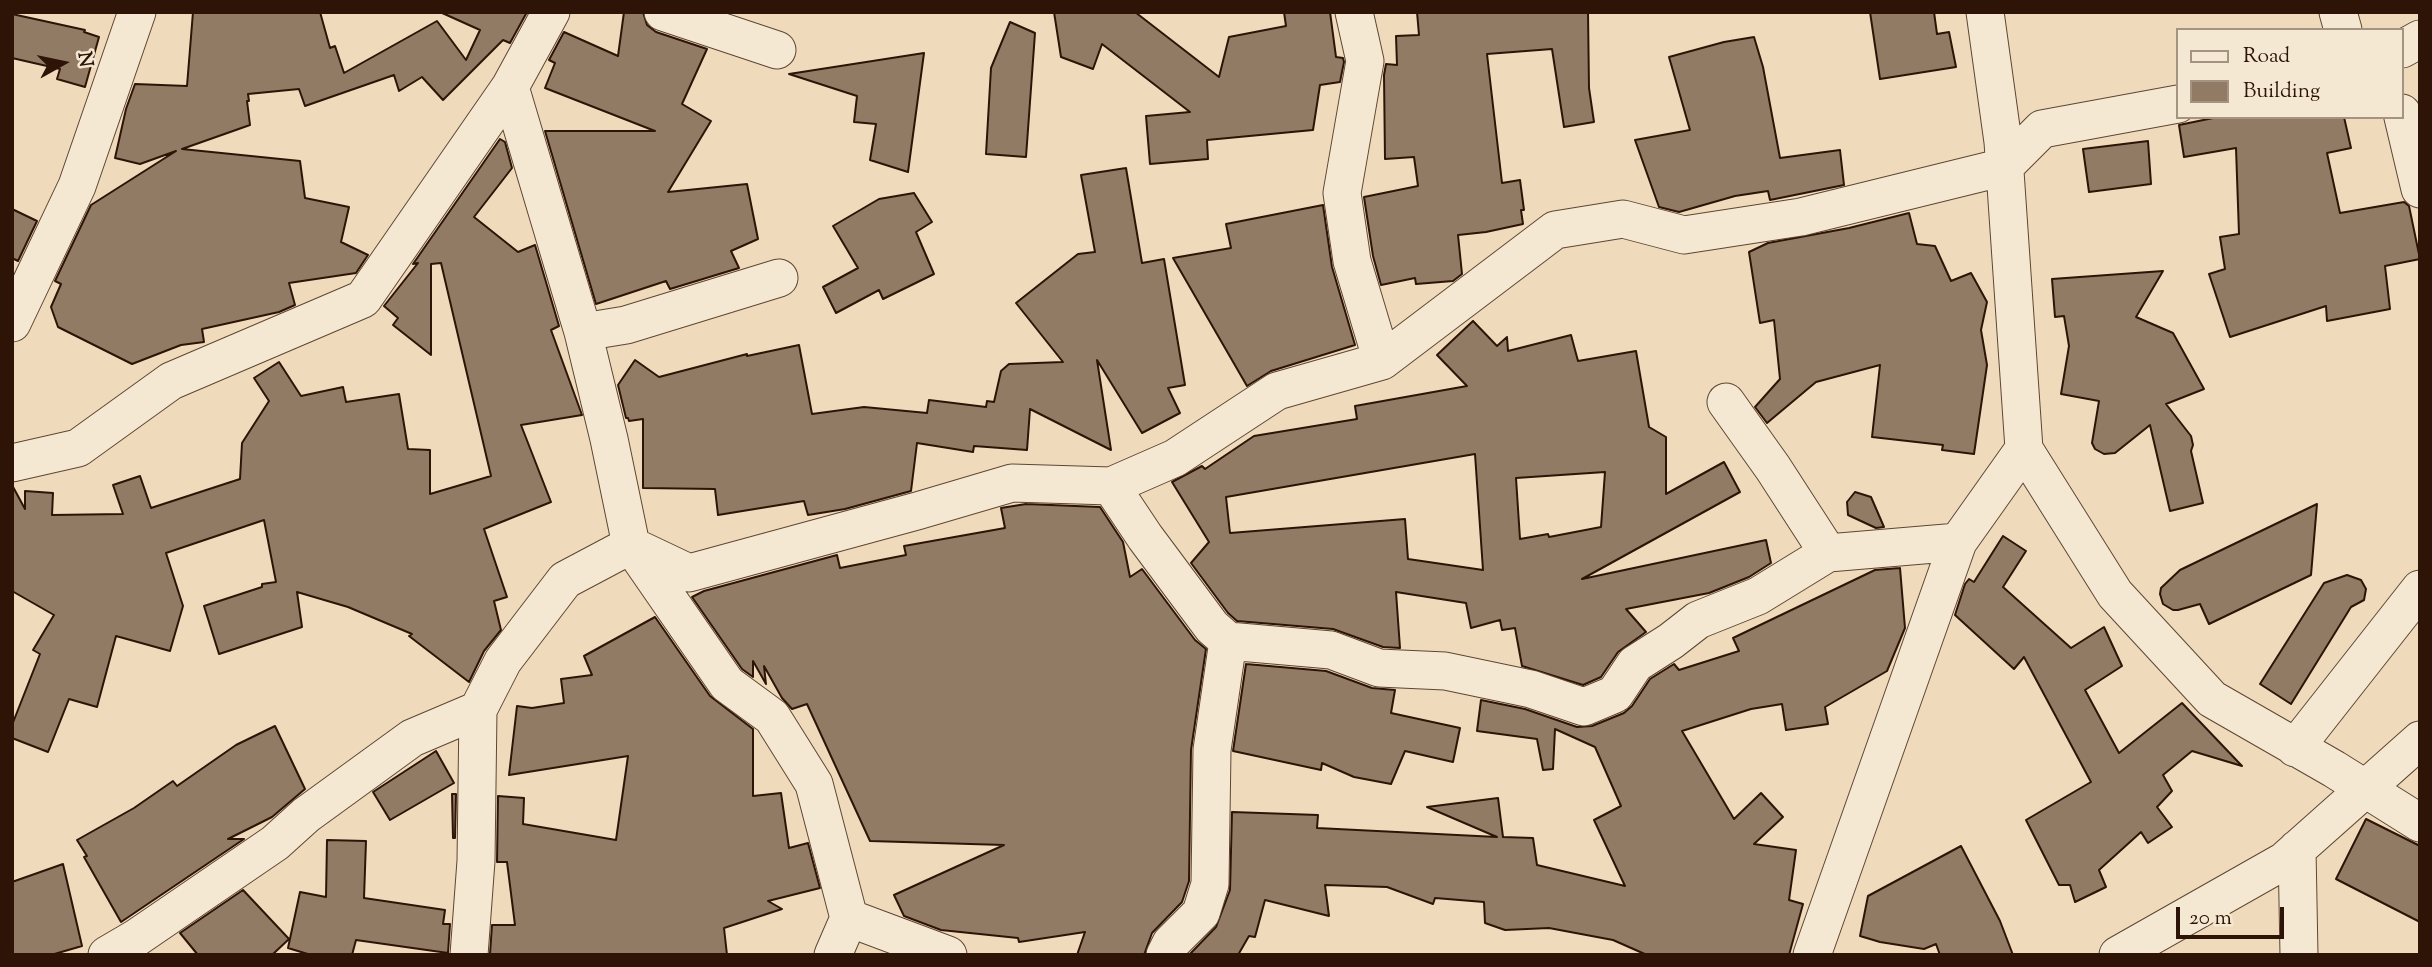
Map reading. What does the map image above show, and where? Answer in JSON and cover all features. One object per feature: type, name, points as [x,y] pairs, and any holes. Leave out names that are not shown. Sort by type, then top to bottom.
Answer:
[{"type":"street","points":[[12,323],[77,186],[137,12]]},
{"type":"street","points":[[12,463],[78,447],[171,381],[363,299],[510,87],[551,12]]},
{"type":"street","points":[[663,12],[777,50]]},
{"type":"street","points":[[1354,12],[1364,61],[1342,192],[1352,261],[1382,361]]},
{"type":"street","points":[[1985,12],[2004,167],[2024,449],[2115,594],[2212,699],[2334,769],[2420,823]]},
{"type":"street","points":[[2404,48],[2420,39]]},
{"type":"street","points":[[510,87],[583,332],[631,545],[726,684],[772,717],[814,784],[849,918],[833,955]]},
{"type":"street","points":[[631,545],[689,573],[1012,483],[1111,486],[1175,458],[1276,391],[1382,361],[1555,230],[1623,219],[1684,235],[1801,217],[2004,167],[2042,129],[2176,104]]},
{"type":"street","points":[[2403,119],[2420,189]]},
{"type":"street","points":[[583,332],[626,326],[779,278]]},
{"type":"street","points":[[1726,402],[1773,468],[1828,554]]},
{"type":"street","points":[[1812,955],[1958,542],[2024,449]]},
{"type":"street","points":[[1111,486],[1212,627],[1228,641],[1331,650],[1378,668],[1445,671],[1531,689],[1584,707],[1615,694],[1635,664],[1671,642],[1698,620],[1758,596],[1828,554],[1958,542]]},
{"type":"street","points":[[469,955],[476,861],[478,709],[503,661],[565,580],[631,545]]},
{"type":"street","points":[[2295,748],[2420,589]]},
{"type":"street","points":[[1165,955],[1171,943],[1201,913],[1210,884],[1212,750],[1228,641]]},
{"type":"street","points":[[107,955],[275,843],[306,815],[412,738],[478,709]]},
{"type":"street","points":[[2118,955],[2284,861],[2420,740]]},
{"type":"street","points":[[2297,849],[2299,955]]},
{"type":"street","points":[[849,918],[948,955]]},
{"type":"building","points":[[193,12],[320,12],[330,48],[335,46],[344,73],[437,21],[466,60],[480,30],[440,12],[527,12],[510,43],[503,40],[443,100],[422,77],[399,91],[394,75],[305,106],[299,89],[248,94],[250,125],[182,149],[300,161],[305,198],[349,207],[341,242],[368,255],[356,273],[289,283],[295,305],[279,312],[202,329],[204,342],[181,345],[132,364],[58,327],[51,307],[61,284],[55,281],[91,205],[176,151],[140,164],[115,158],[126,109],[135,84],[187,86]]},
{"type":"building","points":[[624,12],[643,12],[647,25],[656,32],[707,49],[682,104],[711,121],[668,192],[747,184],[758,239],[731,251],[739,268],[670,289],[666,281],[596,304],[545,131],[655,131],[545,88],[555,63],[549,60],[564,32],[618,56]]},
{"type":"building","points":[[1054,12],[1135,12],[1219,77],[1229,37],[1286,26],[1284,12],[1330,12],[1336,57],[1343,58],[1344,62],[1340,82],[1320,85],[1313,130],[1207,140],[1208,159],[1150,164],[1146,116],[1190,112],[1102,44],[1093,69],[1061,57]]},
{"type":"building","points":[[1417,12],[1588,12],[1589,88],[1594,122],[1564,127],[1552,49],[1487,54],[1502,183],[1520,180],[1523,224],[1458,235],[1462,274],[1453,281],[1416,284],[1415,278],[1381,285],[1373,256],[1364,197],[1418,186],[1414,157],[1385,159],[1384,75],[1386,64],[1397,65],[1396,36],[1419,35]]},
{"type":"building","points":[[1870,12],[1934,12],[1937,34],[1949,32],[1956,67],[1880,79]]},
{"type":"building","points":[[12,14],[85,30],[84,32],[99,37],[85,87],[57,79],[60,69],[12,58]]},
{"type":"building","points":[[1010,22],[1035,33],[1026,157],[986,154],[991,68]]},
{"type":"building","points":[[1754,37],[1763,67],[1780,158],[1840,150],[1844,185],[1770,200],[1768,191],[1735,196],[1679,212],[1659,207],[1635,140],[1690,130],[1669,57]]},
{"type":"building","points":[[924,53],[908,172],[870,160],[876,124],[854,122],[857,96],[789,74]]},
{"type":"building","points":[[2208,119],[2344,119],[2351,148],[2327,153],[2340,213],[2404,202],[2409,206],[2420,259],[2385,266],[2390,309],[2327,321],[2326,306],[2230,337],[2209,274],[2225,269],[2220,237],[2239,234],[2236,148],[2184,157],[2179,125]]},
{"type":"building","points":[[500,139],[505,142],[512,168],[474,217],[518,252],[535,245],[559,326],[551,330],[582,415],[521,425],[551,502],[484,529],[507,597],[494,601],[501,630],[484,651],[469,682],[409,636],[412,634],[348,607],[297,592],[302,627],[219,654],[204,606],[262,587],[262,584],[276,582],[264,520],[166,553],[183,606],[170,651],[116,636],[97,707],[69,699],[48,752],[12,738],[12,725],[40,654],[33,650],[54,615],[12,591],[12,485],[25,509],[25,491],[53,493],[52,515],[123,514],[113,485],[140,476],[151,508],[240,479],[242,443],[269,401],[254,378],[279,362],[301,396],[343,387],[346,402],[399,394],[408,449],[430,450],[430,494],[491,476],[441,263],[431,264],[431,355],[393,325],[398,318],[384,306],[418,263],[413,264]]},
{"type":"building","points":[[2148,141],[2151,184],[2089,192],[2083,149]]},
{"type":"building","points":[[1126,168],[1142,263],[1164,259],[1185,385],[1168,388],[1180,413],[1142,433],[1097,360],[1111,450],[1030,409],[1027,450],[974,446],[973,452],[917,443],[911,491],[845,509],[808,515],[804,501],[718,515],[715,489],[643,488],[643,419],[629,421],[626,418],[618,385],[635,360],[659,377],[747,354],[799,345],[812,414],[864,407],[927,413],[929,400],[986,407],[987,401],[994,402],[1001,371],[1009,364],[1063,362],[1016,303],[1078,254],[1095,252],[1081,175]]},
{"type":"building","points":[[914,193],[932,222],[916,232],[934,274],[883,299],[879,290],[836,313],[823,287],[858,268],[833,226],[879,199]]},
{"type":"building","points":[[1323,205],[1332,267],[1355,345],[1271,371],[1247,386],[1173,258],[1231,248],[1226,224]]},
{"type":"building","points":[[12,209],[37,221],[18,261],[12,258]]},
{"type":"building","points":[[1909,213],[1917,244],[1935,246],[1951,281],[1971,273],[1987,302],[1981,330],[1987,365],[1974,454],[1942,450],[1943,445],[1872,437],[1880,365],[1816,382],[1767,423],[1755,407],[1780,379],[1774,320],[1760,323],[1749,252],[1768,243],[1849,228]]},
{"type":"building","points":[[2163,271],[2136,317],[2173,333],[2204,389],[2166,404],[2191,436],[2191,451],[2203,503],[2170,511],[2150,425],[2115,453],[2104,454],[2095,449],[2092,443],[2099,401],[2061,394],[2069,346],[2064,316],[2055,317],[2052,279]]},
{"type":"building","points":[[1473,321],[1497,346],[1507,337],[1508,351],[1571,335],[1578,361],[1636,351],[1649,427],[1666,437],[1666,494],[1724,462],[1740,492],[1582,579],[1766,540],[1771,563],[1749,577],[1709,593],[1626,609],[1646,632],[1618,652],[1601,677],[1583,685],[1522,666],[1515,628],[1502,630],[1500,620],[1471,628],[1466,603],[1396,592],[1400,648],[1383,647],[1333,629],[1237,621],[1191,563],[1209,542],[1172,482],[1202,466],[1205,469],[1254,436],[1357,419],[1355,406],[1467,386],[1437,355]],"holes":[[[1475,454],[1483,570],[1408,559],[1405,519],[1230,533],[1226,497]],[[1605,472],[1601,527],[1549,537],[1548,534],[1520,539],[1516,478]]]},
{"type":"building","points":[[1855,492],[1871,497],[1884,527],[1876,528],[1848,515],[1847,502]]},
{"type":"building","points":[[1026,504],[1100,507],[1123,542],[1130,577],[1142,569],[1195,640],[1206,649],[1191,750],[1189,881],[1182,902],[1152,933],[1144,955],[1077,955],[1085,932],[1019,942],[1018,938],[941,930],[904,916],[894,895],[1004,845],[870,841],[807,704],[792,709],[782,698],[764,666],[766,684],[753,661],[753,677],[742,669],[692,597],[704,591],[837,555],[840,568],[906,555],[904,546],[1005,528],[1001,508]]},
{"type":"building","points":[[2317,504],[2311,575],[2209,624],[2200,604],[2173,610],[2163,604],[2161,588],[2180,570]]},
{"type":"building","points":[[2003,536],[2026,551],[2003,587],[2071,648],[2104,627],[2122,666],[2085,690],[2119,753],[2182,703],[2242,766],[2192,751],[2163,775],[2172,791],[2157,807],[2172,827],[2148,843],[2141,832],[2099,870],[2106,887],[2075,902],[2070,885],[2059,885],[2026,820],[2091,782],[2024,657],[2014,669],[1955,615],[1965,584],[1969,579],[1974,582]]},
{"type":"building","points":[[1900,568],[1905,628],[1887,671],[1825,707],[1828,724],[1786,730],[1782,704],[1751,709],[1682,731],[1734,819],[1761,793],[1783,817],[1754,844],[1796,850],[1789,900],[1803,904],[1789,955],[1647,955],[1613,940],[1549,928],[1505,930],[1485,923],[1484,902],[1435,898],[1433,904],[1387,887],[1325,885],[1329,916],[1265,900],[1255,937],[1249,936],[1238,955],[1189,955],[1216,927],[1230,890],[1232,812],[1318,815],[1317,828],[1497,837],[1427,807],[1498,798],[1503,837],[1533,838],[1537,865],[1625,886],[1594,820],[1621,806],[1595,747],[1555,729],[1553,769],[1543,770],[1537,739],[1477,731],[1481,700],[1525,709],[1577,727],[1592,726],[1624,713],[1632,706],[1650,679],[1674,664],[1679,670],[1739,651],[1733,638],[1875,570]]},
{"type":"building","points":[[2347,575],[2361,580],[2366,589],[2364,600],[2351,607],[2291,704],[2260,684],[2324,583]]},
{"type":"building","points":[[655,617],[710,696],[753,729],[753,796],[781,793],[789,848],[808,843],[820,888],[768,901],[782,909],[724,928],[727,955],[490,954],[492,925],[515,925],[507,862],[497,862],[498,796],[524,798],[523,824],[616,840],[628,756],[509,775],[517,706],[532,708],[564,703],[561,679],[592,675],[584,656]]},
{"type":"building","points":[[1246,664],[1326,671],[1372,688],[1395,690],[1391,713],[1460,728],[1453,762],[1405,751],[1391,784],[1354,777],[1322,763],[1321,770],[1233,751]]},
{"type":"building","points":[[275,726],[305,789],[272,817],[228,839],[244,839],[121,922],[77,840],[134,808],[173,781],[177,786],[236,745]]},
{"type":"building","points":[[436,751],[454,783],[390,820],[373,792]]},
{"type":"building","points":[[452,794],[456,794],[455,838],[453,838]]},
{"type":"building","points":[[2366,819],[2420,846],[2420,922],[2336,879]]},
{"type":"building","points":[[327,840],[366,841],[364,898],[445,910],[443,924],[450,924],[448,953],[356,940],[352,955],[311,955],[288,948],[300,892],[326,897]]},
{"type":"building","points":[[1961,846],[2000,921],[2013,955],[1940,955],[1936,944],[1924,949],[1860,936],[1868,896]]},
{"type":"building","points":[[63,864],[82,946],[51,955],[12,955],[12,882]]},
{"type":"building","points":[[243,890],[289,939],[272,955],[198,955],[180,933]]}]
